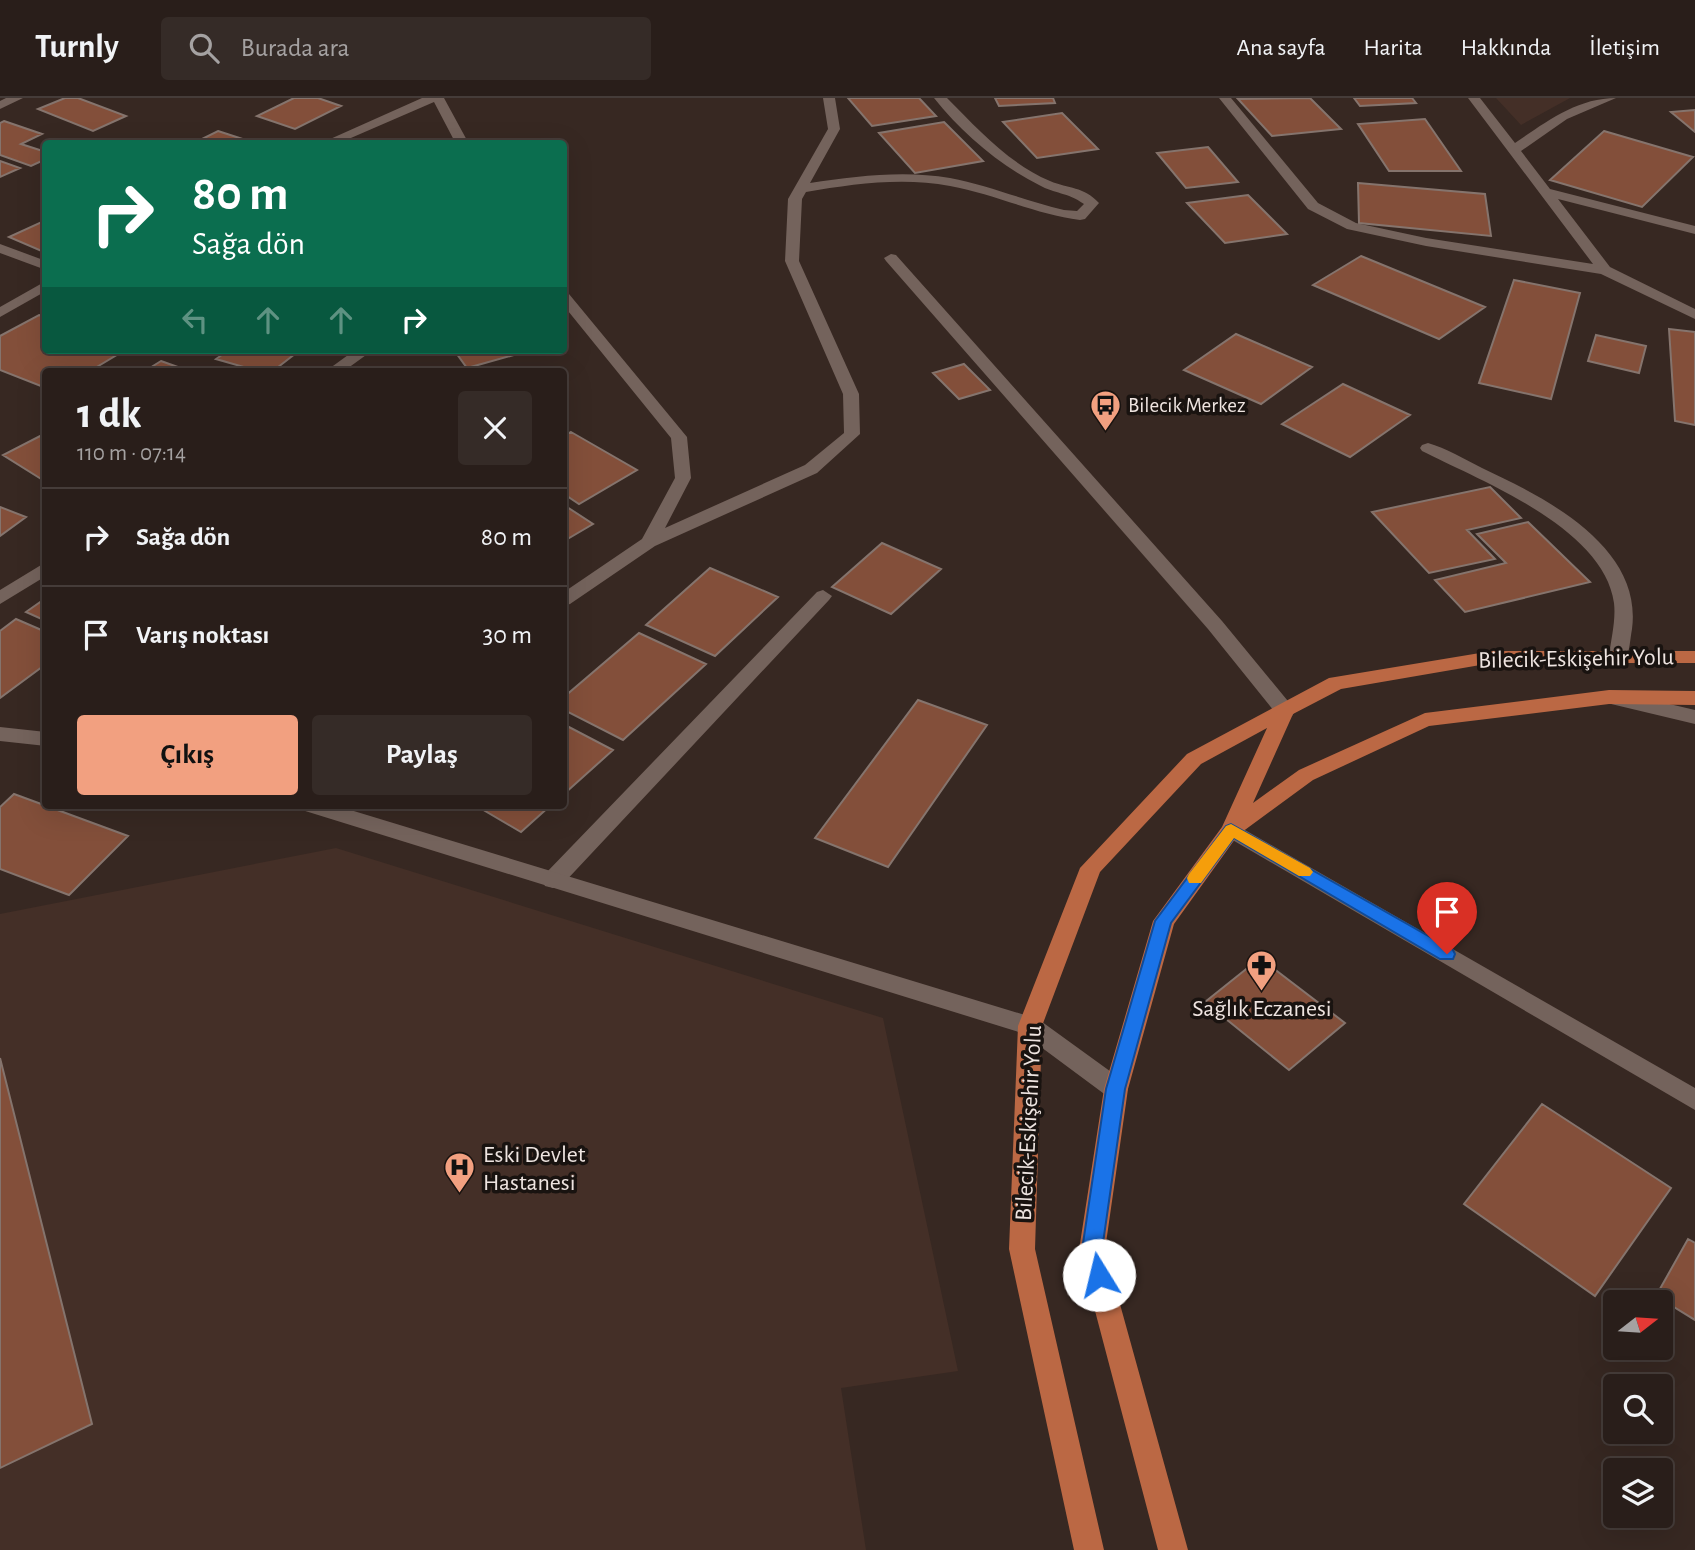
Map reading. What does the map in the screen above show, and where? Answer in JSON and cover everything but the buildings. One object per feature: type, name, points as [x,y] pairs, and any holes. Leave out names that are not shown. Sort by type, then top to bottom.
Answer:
[{"type":"main road","name":"Bilecik-Eskişehir Yolu","points":[[1089,1550],[1022,1249],[1030,1026],[1091,868],[1194,759],[1336,684],[1492,657],[1695,657]]},
{"type":"main road","name":"Bilecik-Eskişehir Yolu","points":[[1173,1550],[1092,1250],[1116,1089],[1164,921],[1231,830],[1306,775],[1425,720],[1609,697],[1695,698]]},
{"type":"main road","points":[[1231,830],[1284,711]]},
{"type":"street","points":[[0,105],[16,98]]},
{"type":"street","points":[[334,140],[432,98]]},
{"type":"street","points":[[438,98],[461,140]]},
{"type":"street","points":[[567,598],[649,542],[811,469],[852,435],[851,394],[792,261],[795,199],[834,129],[829,98]]},
{"type":"street","points":[[800,189],[841,182],[906,179],[949,182],[1021,201],[1053,214],[1080,216],[1092,203],[1073,190],[1046,184],[995,153],[940,98]]},
{"type":"street","points":[[1225,98],[1313,206],[1352,226],[1426,242],[1605,270],[1695,314]]},
{"type":"street","points":[[1474,98],[1605,270]]},
{"type":"street","points":[[1514,150],[1563,116],[1610,98]]},
{"type":"street","points":[[1545,192],[1695,230]]},
{"type":"street","points":[[0,248],[42,264]]},
{"type":"street","points":[[891,258],[1215,625],[1284,711]]},
{"type":"street","points":[[0,313],[42,287]]},
{"type":"street","points":[[567,302],[679,437],[683,478],[649,542]]},
{"type":"street","points":[[338,368],[359,354]]},
{"type":"street","points":[[1428,448],[1560,516],[1586,540],[1614,575],[1623,601],[1618,656]]},
{"type":"street","points":[[0,598],[42,570]]},
{"type":"street","points":[[553,880],[823,596]]},
{"type":"street","points":[[1609,697],[1695,717]]},
{"type":"street","points":[[0,734],[42,739]]},
{"type":"street","points":[[322,809],[1030,1026],[1116,1089]]},
{"type":"street","points":[[1231,830],[1695,1100]]},
{"type":"shaded area","points":[[1496,98],[1570,98],[1521,125]]},
{"type":"shaded area","name":"Eski Devlet Hastanesi","points":[[336,848],[883,1018],[958,1371],[841,1388],[866,1550],[0,1550],[0,914]]},
{"type":"slow traffic","points":[[1195,878],[1231,830],[1305,872]]},
{"type":"place","name":"Bilecik Merkez","points":[[1105,432]]},
{"type":"place","name":"Sağlık Eczanesi","points":[[1262,993]]},
{"type":"place","name":"Eski Devlet Hastanesi","points":[[460,1195]]},
{"type":"route","points":[[1099,1275],[1092,1250],[1116,1089],[1164,921],[1231,830],[1447,954]]}]
